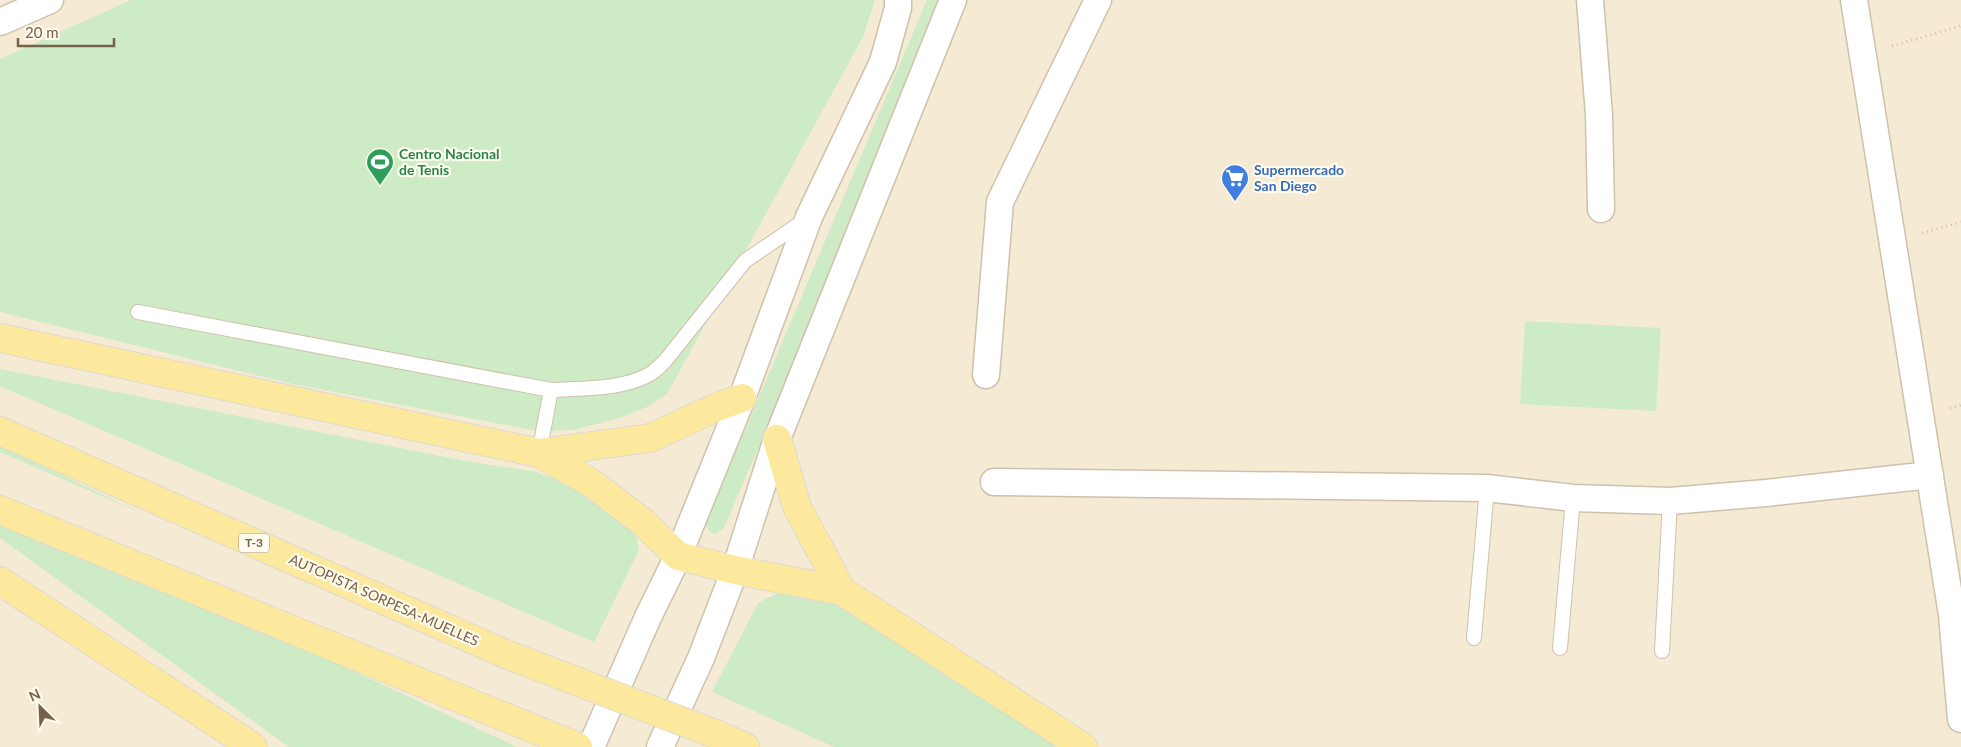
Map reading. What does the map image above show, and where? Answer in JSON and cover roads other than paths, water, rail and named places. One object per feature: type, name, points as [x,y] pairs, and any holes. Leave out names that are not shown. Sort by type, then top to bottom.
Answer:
[{"type":"main road","points":[[0,338],[539,452],[593,484],[644,523],[678,556],[735,570],[842,591],[1083,747]]},
{"type":"main road","points":[[539,452],[650,438],[717,407],[742,398]]},
{"type":"main road","name":"AUTOPISTA SORPESA-MUELLES","points":[[0,431],[508,655],[745,747]]},
{"type":"main road","points":[[777,439],[797,507],[842,591]]},
{"type":"main road","points":[[0,510],[578,747]]},
{"type":"main road","points":[[0,581],[252,747]]},
{"type":"street","points":[[0,22],[50,0]]},
{"type":"street","points":[[591,747],[648,617],[678,556],[742,398],[810,217],[883,62],[898,8],[898,0]]},
{"type":"street","points":[[660,747],[701,658],[735,570],[777,439],[953,0]]},
{"type":"street","points":[[986,374],[1000,202],[1098,0]]},
{"type":"street","points":[[1590,0],[1599,114],[1601,209]]},
{"type":"street","points":[[1854,0],[1930,475],[1956,613],[1961,719]]},
{"type":"street","points":[[994,482],[1487,488],[1572,498],[1670,501],[1766,493],[1930,475]]},
{"type":"lane","points":[[138,312],[551,390],[617,384],[638,379],[651,373],[665,361],[745,261],[810,217]]},
{"type":"lane","points":[[539,452],[551,390]]},
{"type":"lane","points":[[1474,638],[1487,488]]},
{"type":"lane","points":[[1560,648],[1572,498]]},
{"type":"lane","points":[[1662,651],[1670,501]]},
{"type":"place","name":"Centro Nacional de Tenis","points":[[380,186]]},
{"type":"place","name":"Supermercado San Diego","points":[[1235,202]]}]
